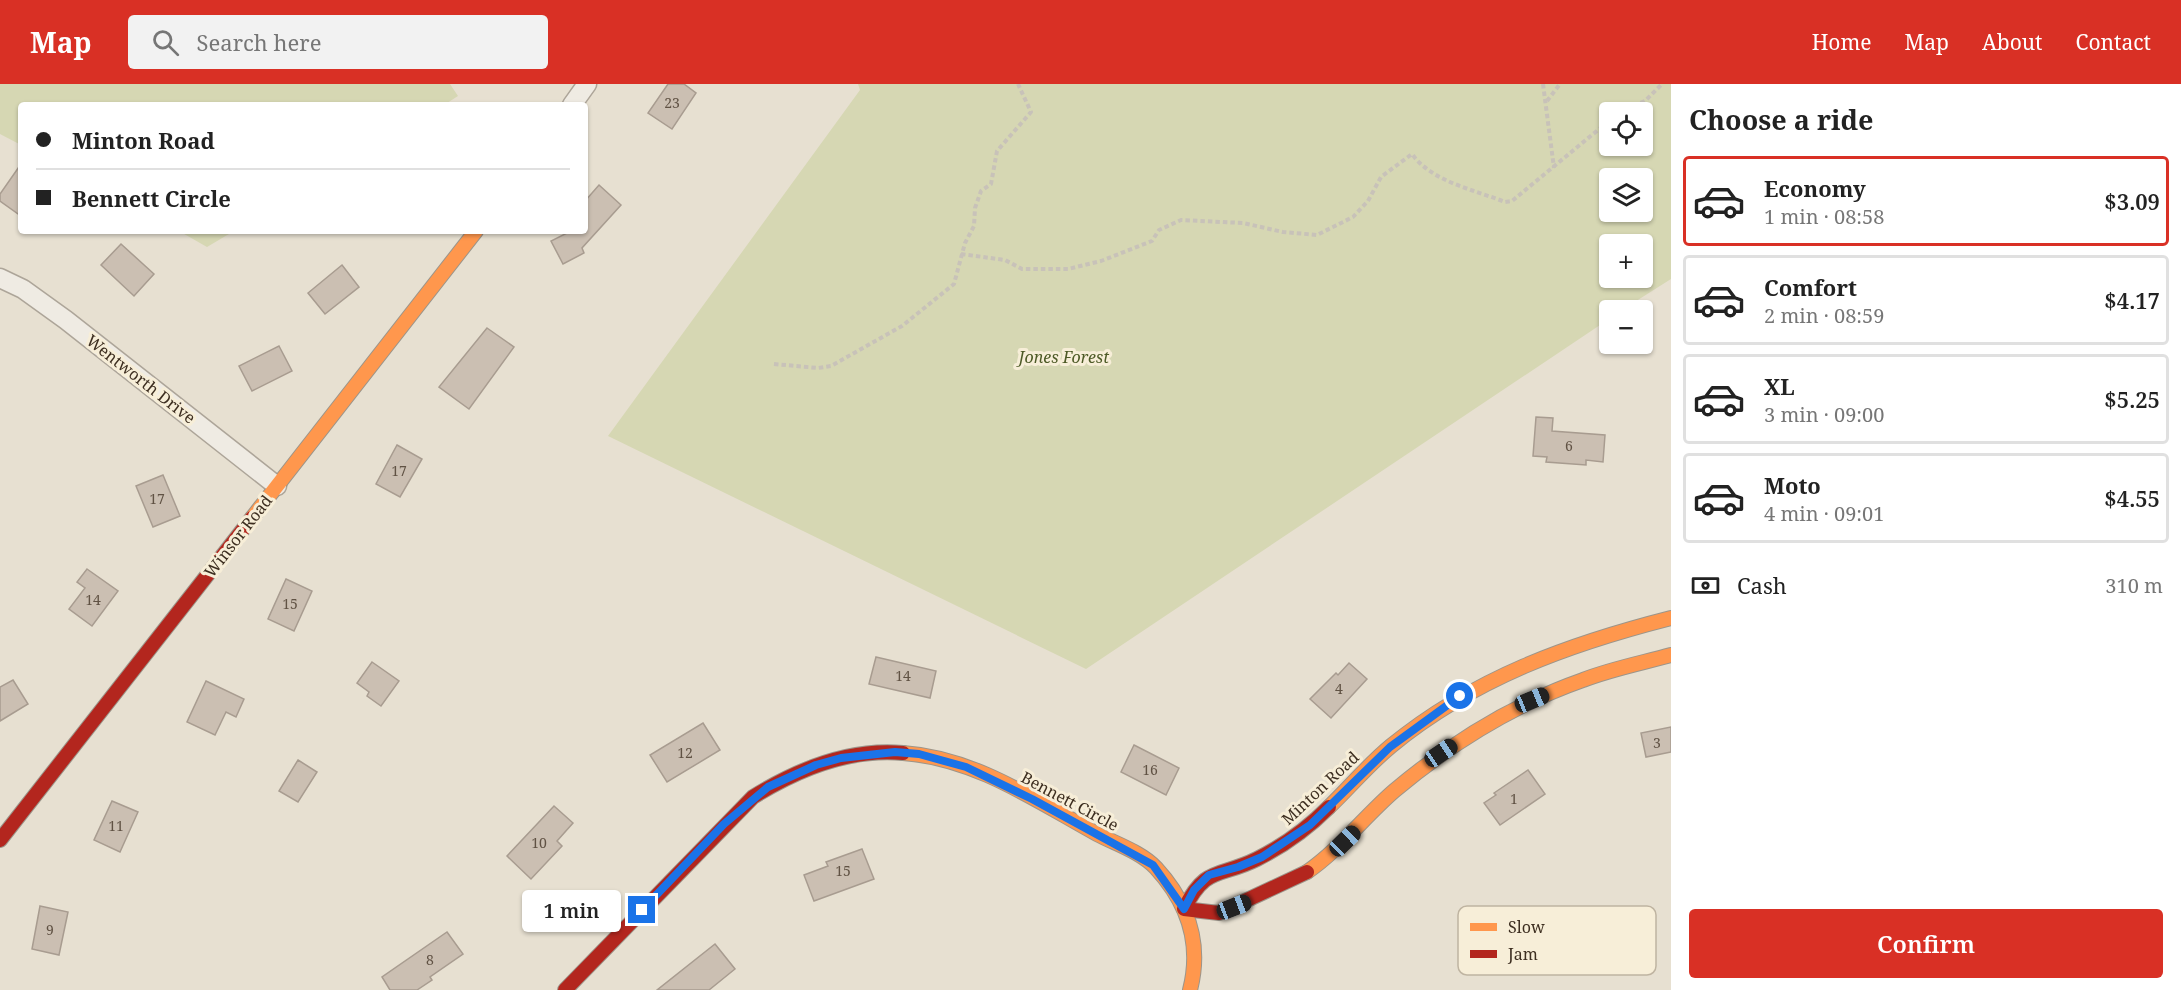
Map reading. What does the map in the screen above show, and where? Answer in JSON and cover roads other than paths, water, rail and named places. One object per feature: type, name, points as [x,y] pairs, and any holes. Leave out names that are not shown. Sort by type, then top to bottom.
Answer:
[{"type":"street","points":[[574,102],[587,84]]},
{"type":"street","name":"Winsor Road","points":[[0,840],[474,234]]},
{"type":"street","name":"Wentworth Drive","points":[[0,278],[23,289],[66,320],[278,486]]},
{"type":"street","name":"Minton Road","points":[[1184,909],[1194,890],[1209,875],[1262,857],[1310,825],[1390,747],[1460,696],[1525,661],[1560,648],[1671,618]]},
{"type":"street","points":[[1184,909],[1219,913],[1282,886],[1309,871],[1335,851],[1392,793],[1441,753],[1485,724],[1532,700],[1584,679],[1671,656]]},
{"type":"street","name":"Bennett Circle","points":[[565,990],[753,797],[768,787],[816,765],[866,754],[895,752],[927,756],[966,767],[1014,789],[1153,865],[1184,909],[1196,934],[1190,990]]},
{"type":"park label","name":"Jones Forest","points":[[1064,357]]}]
